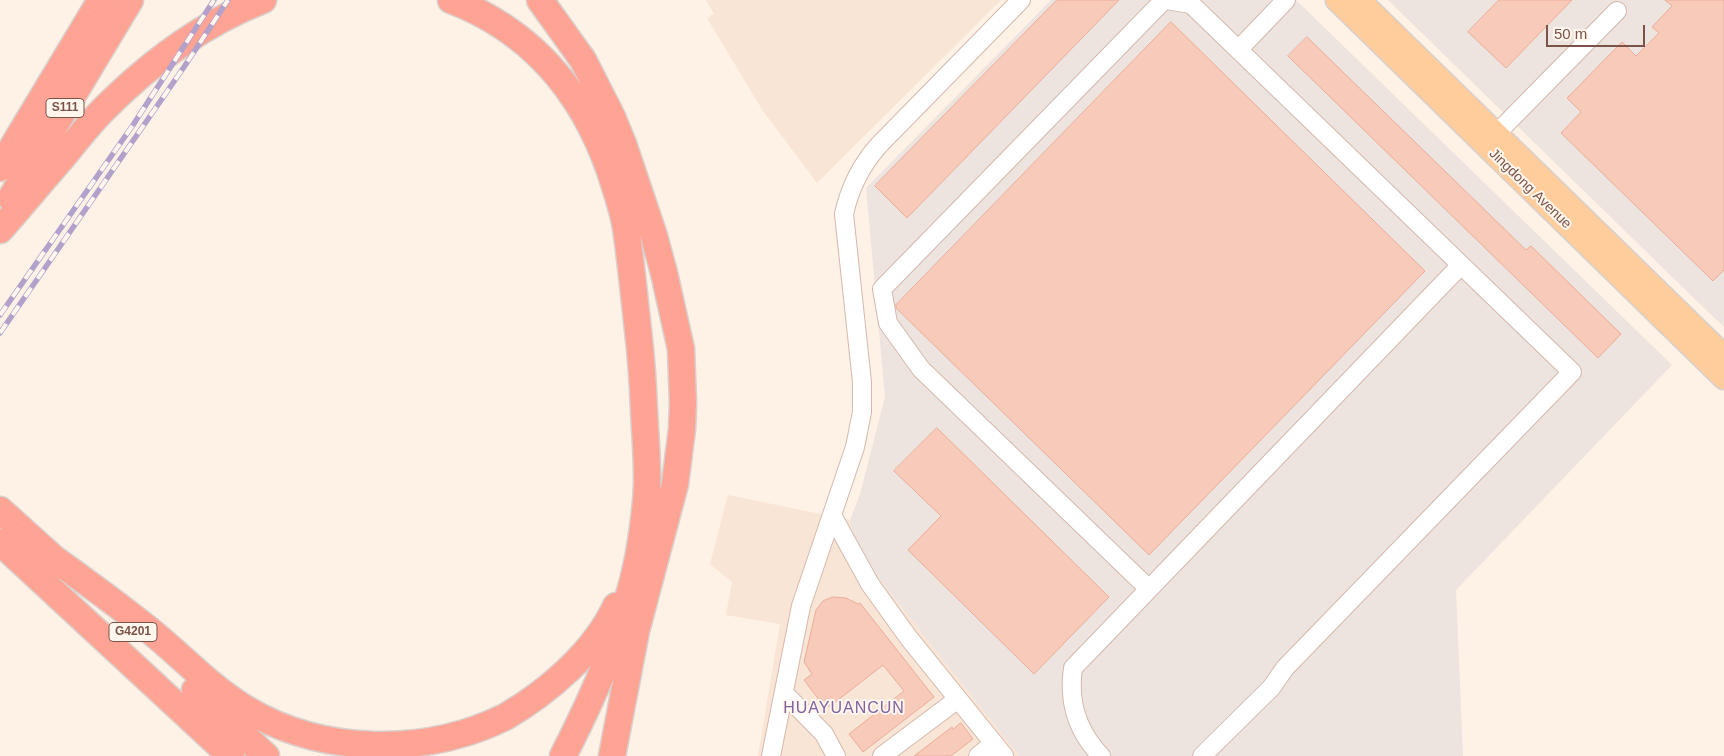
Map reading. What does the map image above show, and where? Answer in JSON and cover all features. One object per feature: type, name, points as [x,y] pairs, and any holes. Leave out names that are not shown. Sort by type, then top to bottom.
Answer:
[{"type":"highway","name":"S111","points":[[0,168],[101,0]]},
{"type":"highway","name":"S111","points":[[0,216],[130,0]]},
{"type":"highway","points":[[0,230],[82,132],[127,87],[152,66],[205,30],[263,0]]},
{"type":"highway","points":[[451,0],[487,17],[533,50],[562,80],[590,121]]},
{"type":"highway","points":[[521,0],[570,68],[613,180],[626,227],[641,354],[648,475],[638,555],[625,608],[610,654],[563,756]]},
{"type":"highway","points":[[540,0],[582,60]]},
{"type":"highway","points":[[551,0],[612,117],[640,189],[664,273],[681,349],[682,412],[675,484],[636,631],[612,756]]},
{"type":"highway","name":"G4201","points":[[0,510],[266,756]]},
{"type":"highway","name":"G4201","points":[[0,542],[231,756]]},
{"type":"highway","points":[[49,555],[144,625],[218,689],[244,708],[278,725],[305,735],[348,745],[390,748],[431,744],[468,734],[492,724],[517,710],[549,687],[578,659],[604,626],[615,609],[638,555]]},
{"type":"highway","points":[[578,756],[636,631]]},
{"type":"main road","name":"Jingdong Avenue","points":[[1337,0],[1724,378]]},
{"type":"main road","name":"Jingdong Avenue","points":[[1361,0],[1724,356]]},
{"type":"street","points":[[772,756],[802,606],[855,447],[862,412],[862,382],[844,214],[850,190],[862,167],[879,144],[1022,0]]},
{"type":"street","points":[[1149,589],[921,369],[888,323],[882,289],[1165,0],[1192,4],[1572,372],[1285,668],[1272,688],[1202,756]]},
{"type":"street","points":[[1239,49],[1286,0]]},
{"type":"street","points":[[1496,134],[1617,11]]},
{"type":"street","points":[[1101,756],[1086,738],[1075,716],[1071,692],[1073,668],[1461,265]]},
{"type":"street","points":[[832,515],[870,584],[908,637],[999,750],[978,756]]},
{"type":"street","points":[[784,693],[816,724],[830,742],[836,756]]},
{"type":"street","points":[[882,756],[958,699]]},
{"type":"shaded area","points":[[706,0],[1001,0],[817,183],[763,111],[707,18],[714,14]]},
{"type":"shaded area","points":[[1051,0],[1296,0],[1672,365],[1456,590],[1463,756],[1019,756],[881,581],[855,539],[850,520],[860,494],[885,397],[866,188]]},
{"type":"shaded area","points":[[1388,0],[1724,0],[1724,327],[1703,307]]},
{"type":"shaded area","points":[[728,495],[850,520],[855,540],[881,581],[1019,756],[758,756],[780,624],[726,615],[732,582],[710,564]]},
{"type":"building","points":[[1057,0],[1119,0],[907,218],[875,186]]},
{"type":"building","points":[[1499,0],[1572,0],[1506,68],[1468,32]]},
{"type":"building","points":[[1665,0],[1724,0],[1724,270],[1713,281],[1561,133],[1581,112],[1567,98],[1622,42],[1636,56],[1659,33],[1652,27],[1672,6]]},
{"type":"building","points":[[1171,22],[1425,271],[1149,555],[896,308],[896,305]]},
{"type":"building","points":[[1307,37],[1526,250],[1531,246],[1621,334],[1598,358],[1288,56]]},
{"type":"building","points":[[937,428],[1109,597],[1034,674],[908,550],[941,516],[894,471]]},
{"type":"building","points":[[833,597],[846,598],[858,604],[860,603],[934,697],[863,752],[849,734],[904,691],[883,665],[829,707],[826,703],[823,705],[804,680],[812,674],[804,662],[816,610],[823,601]]},
{"type":"building","points":[[961,723],[973,739],[951,756],[914,756],[952,727],[953,729]]},
{"type":"railway","points":[[0,315],[133,125],[214,0]]},
{"type":"railway","points":[[0,333],[184,67],[228,0]]},
{"type":"district","name":"HUAYUANCUN","points":[[844,709]]}]
